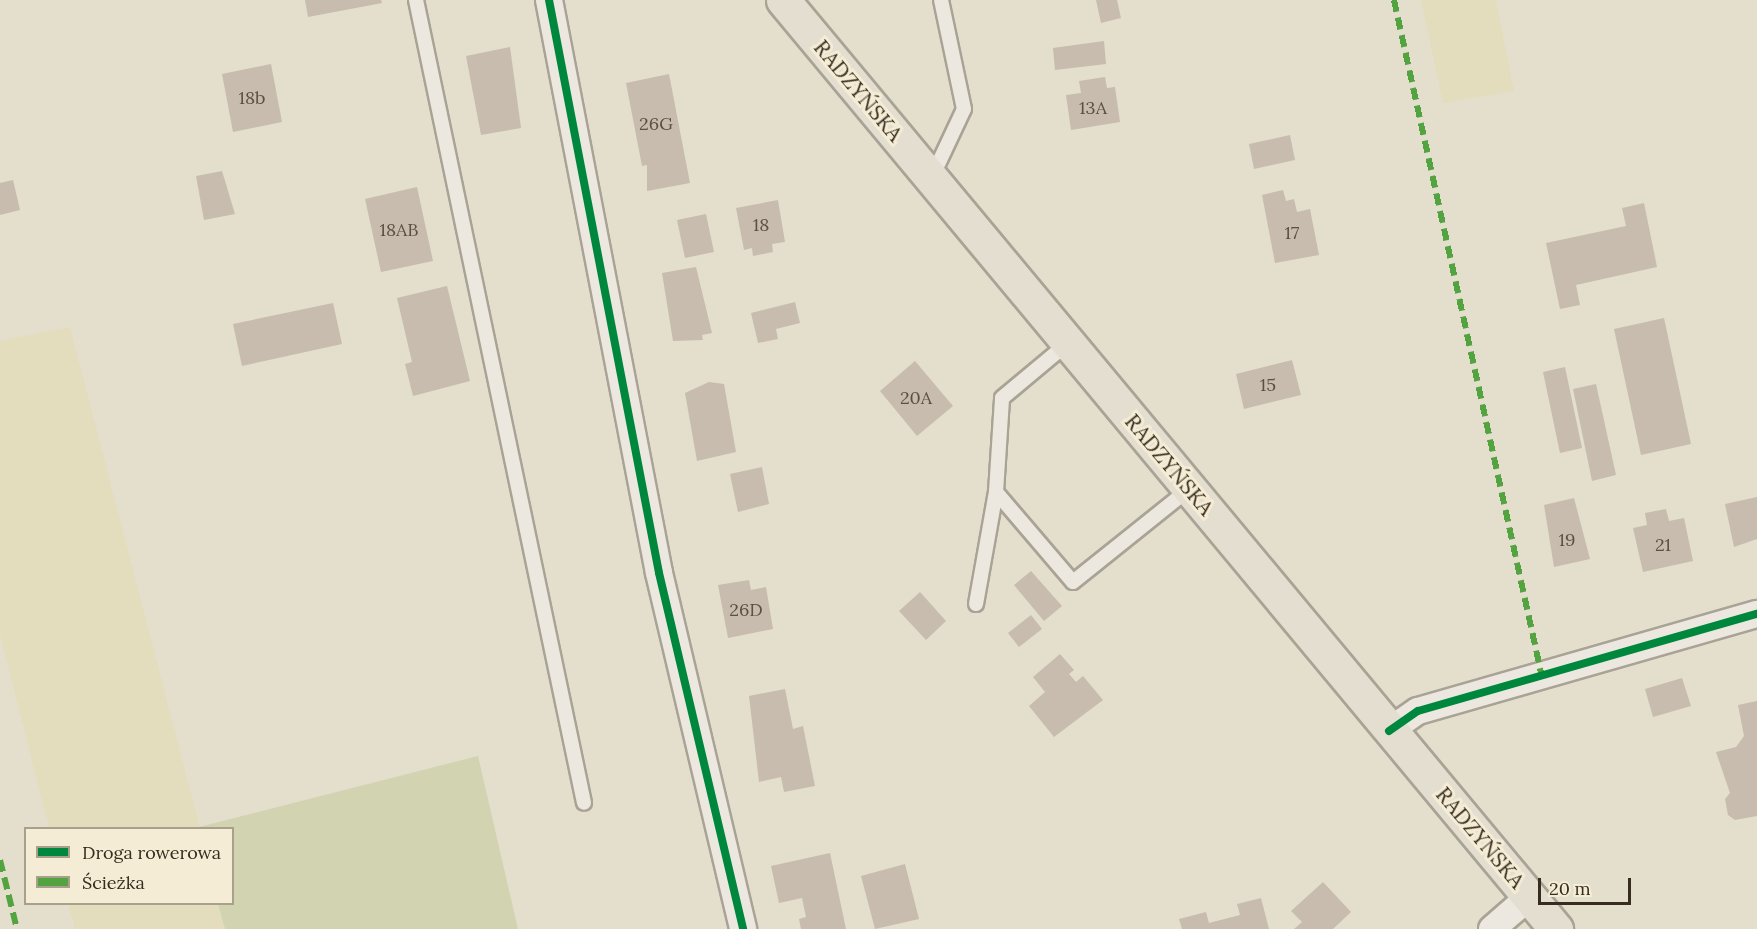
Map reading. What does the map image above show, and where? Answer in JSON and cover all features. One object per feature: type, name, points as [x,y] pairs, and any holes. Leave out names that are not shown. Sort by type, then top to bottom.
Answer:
[{"type":"main road","name":"RADZYŃSKA","points":[[783,0],[1556,929]]},
{"type":"street","points":[[549,0],[659,573],[743,929]]},
{"type":"street","points":[[1389,731],[1418,711],[1757,614]]},
{"type":"street","points":[[1492,929],[1529,897]]},
{"type":"lane","points":[[416,0],[584,803]]},
{"type":"lane","points":[[931,179],[964,109],[942,0]]},
{"type":"lane","points":[[976,604],[996,492],[1002,398],[1068,343]]},
{"type":"lane","points":[[996,492],[1073,582],[1189,489]]},
{"type":"shaded area","points":[[1421,0],[1496,0],[1514,91],[1443,103]]},
{"type":"shaded area","points":[[70,327],[200,827],[49,827],[0,635],[0,341]]},
{"type":"shaded area","points":[[68,905],[218,905],[225,929],[75,929]]},
{"type":"green space","points":[[478,756],[518,929],[225,929],[218,905],[234,905],[234,827],[199,827]]},
{"type":"building","points":[[305,0],[381,0],[382,3],[308,17]]},
{"type":"building","points":[[1096,0],[1117,0],[1121,18],[1101,23]]},
{"type":"building","points":[[1104,41],[1106,64],[1055,70],[1053,48]]},
{"type":"building","points":[[510,47],[521,128],[481,135],[466,56]]},
{"type":"building","points":[[271,64],[282,122],[233,132],[222,74]]},
{"type":"building","points":[[669,74],[690,183],[647,191],[647,165],[642,166],[626,83]]},
{"type":"building","points":[[1105,77],[1107,88],[1115,87],[1120,122],[1071,130],[1066,95],[1081,93],[1079,81]]},
{"type":"building","points":[[1290,135],[1295,160],[1254,169],[1249,144]]},
{"type":"building","points":[[222,171],[235,214],[204,220],[196,176]]},
{"type":"building","points":[[13,180],[20,210],[0,215],[0,183]]},
{"type":"building","points":[[417,187],[433,261],[381,272],[365,199]]},
{"type":"building","points":[[1283,190],[1286,201],[1294,199],[1297,212],[1310,209],[1319,255],[1275,263],[1262,195]]},
{"type":"building","points":[[778,200],[785,242],[772,244],[773,252],[753,256],[752,248],[744,250],[736,208]]},
{"type":"building","points":[[1644,203],[1657,267],[1576,285],[1580,305],[1560,309],[1546,243],[1626,226],[1622,208]]},
{"type":"building","points":[[706,214],[714,252],[685,258],[677,220]]},
{"type":"building","points":[[696,267],[712,333],[702,335],[703,340],[673,341],[662,273]]},
{"type":"building","points":[[447,286],[470,381],[413,396],[405,364],[412,362],[397,298]]},
{"type":"building","points":[[795,302],[800,323],[776,329],[778,339],[758,343],[751,313]]},
{"type":"building","points":[[333,303],[342,344],[242,366],[233,324]]},
{"type":"building","points":[[1664,318],[1691,444],[1641,455],[1614,329]]},
{"type":"building","points":[[1292,360],[1301,395],[1244,409],[1236,374]]},
{"type":"building","points":[[915,361],[953,406],[917,436],[880,391]]},
{"type":"building","points":[[1565,367],[1582,448],[1560,453],[1543,372]]},
{"type":"building","points":[[709,382],[724,384],[736,452],[697,461],[685,393]]},
{"type":"building","points":[[1596,384],[1616,475],[1592,481],[1573,389]]},
{"type":"building","points":[[762,467],[769,504],[738,512],[730,474]]},
{"type":"building","points":[[1757,497],[1757,539],[1734,547],[1725,504]]},
{"type":"building","points":[[1574,498],[1590,559],[1554,567],[1544,505]]},
{"type":"building","points":[[1666,509],[1669,521],[1684,518],[1693,561],[1643,572],[1633,528],[1647,525],[1645,513]]},
{"type":"building","points":[[1031,571],[1062,606],[1044,621],[1014,585]]},
{"type":"building","points":[[749,580],[751,590],[766,587],[773,629],[728,638],[718,585]]},
{"type":"building","points":[[920,592],[946,621],[926,640],[899,611]]},
{"type":"building","points":[[1031,615],[1042,629],[1019,647],[1008,633]]},
{"type":"building","points":[[1060,654],[1074,670],[1069,674],[1076,682],[1083,676],[1103,700],[1054,737],[1029,706],[1045,692],[1033,677]]},
{"type":"building","points":[[1682,678],[1691,706],[1653,717],[1645,689]]},
{"type":"building","points":[[785,689],[793,729],[803,726],[815,786],[784,792],[781,777],[759,782],[749,696]]},
{"type":"building","points":[[1757,701],[1757,816],[1735,820],[1728,815],[1725,799],[1730,793],[1716,752],[1736,747],[1744,736],[1738,705]]},
{"type":"building","points":[[830,853],[846,929],[801,929],[799,919],[806,917],[802,898],[779,903],[771,866]]},
{"type":"building","points":[[905,864],[919,919],[875,929],[861,876]]},
{"type":"building","points":[[1323,882],[1351,912],[1333,929],[1294,929],[1302,922],[1291,911]]},
{"type":"building","points":[[1261,898],[1269,929],[1182,929],[1179,919],[1206,912],[1209,923],[1240,915],[1237,904]]},
{"type":"marked path","points":[[1394,0],[1542,677]]},
{"type":"marked path","points":[[0,860],[17,929]]},
{"type":"cycle path","points":[[549,0],[659,573],[743,929]]},
{"type":"cycle path","points":[[1389,731],[1418,711],[1757,614]]}]
